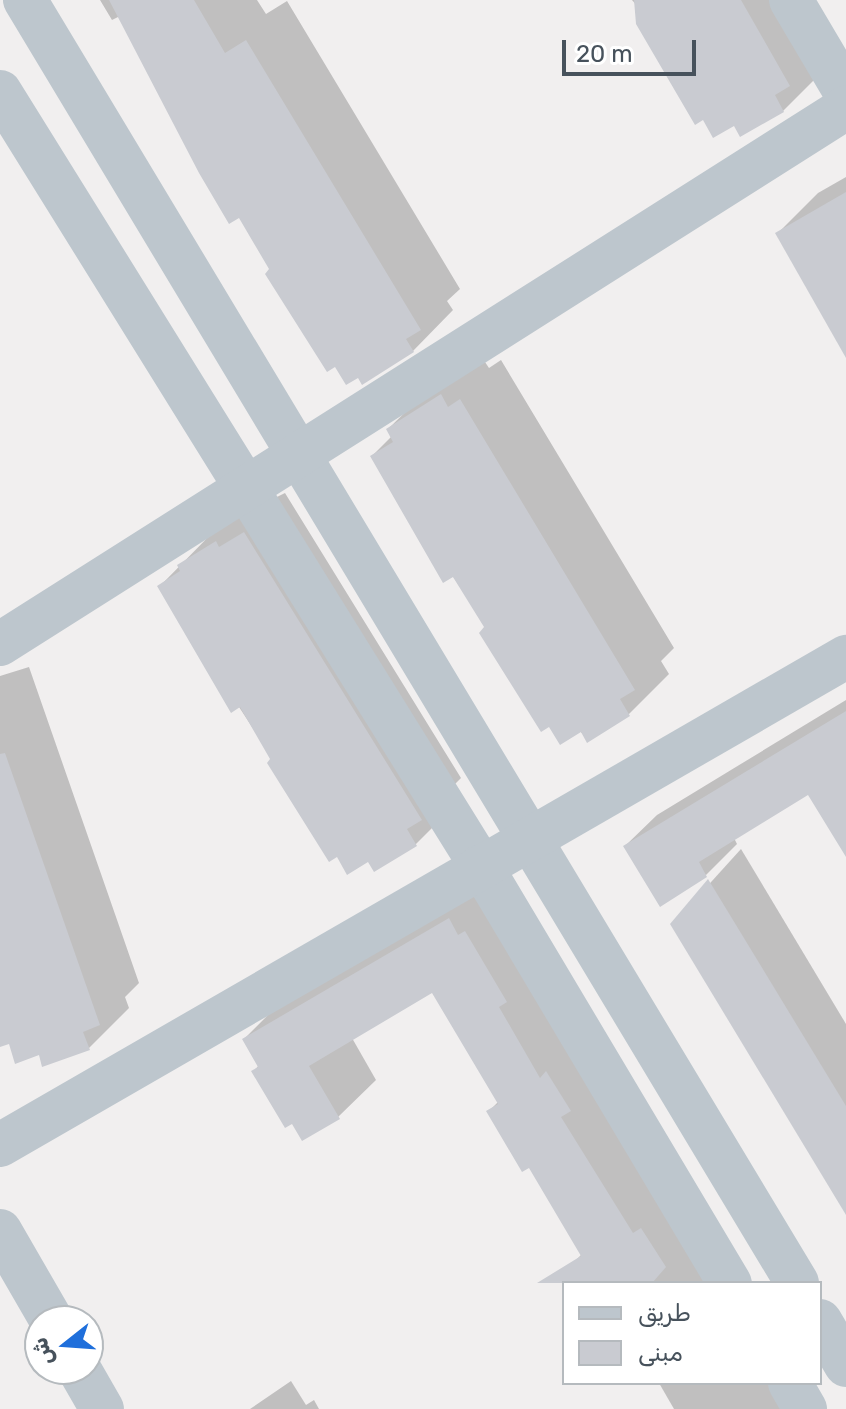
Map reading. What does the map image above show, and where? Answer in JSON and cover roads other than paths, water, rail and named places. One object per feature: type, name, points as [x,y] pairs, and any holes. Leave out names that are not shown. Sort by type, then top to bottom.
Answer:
[{"type":"street","points":[[25,0],[533,838],[796,1281]]},
{"type":"street","points":[[791,0],[846,93]]},
{"type":"street","points":[[0,92],[481,866],[729,1281]]},
{"type":"street","points":[[0,643],[58,612],[245,486],[846,108]]},
{"type":"street","points":[[0,1145],[846,657]]},
{"type":"street","points":[[0,1231],[43,1305]]},
{"type":"street","points":[[822,1324],[846,1365]]},
{"type":"street","points":[[88,1385],[102,1409]]},
{"type":"street","points":[[791,1385],[805,1409]]}]
